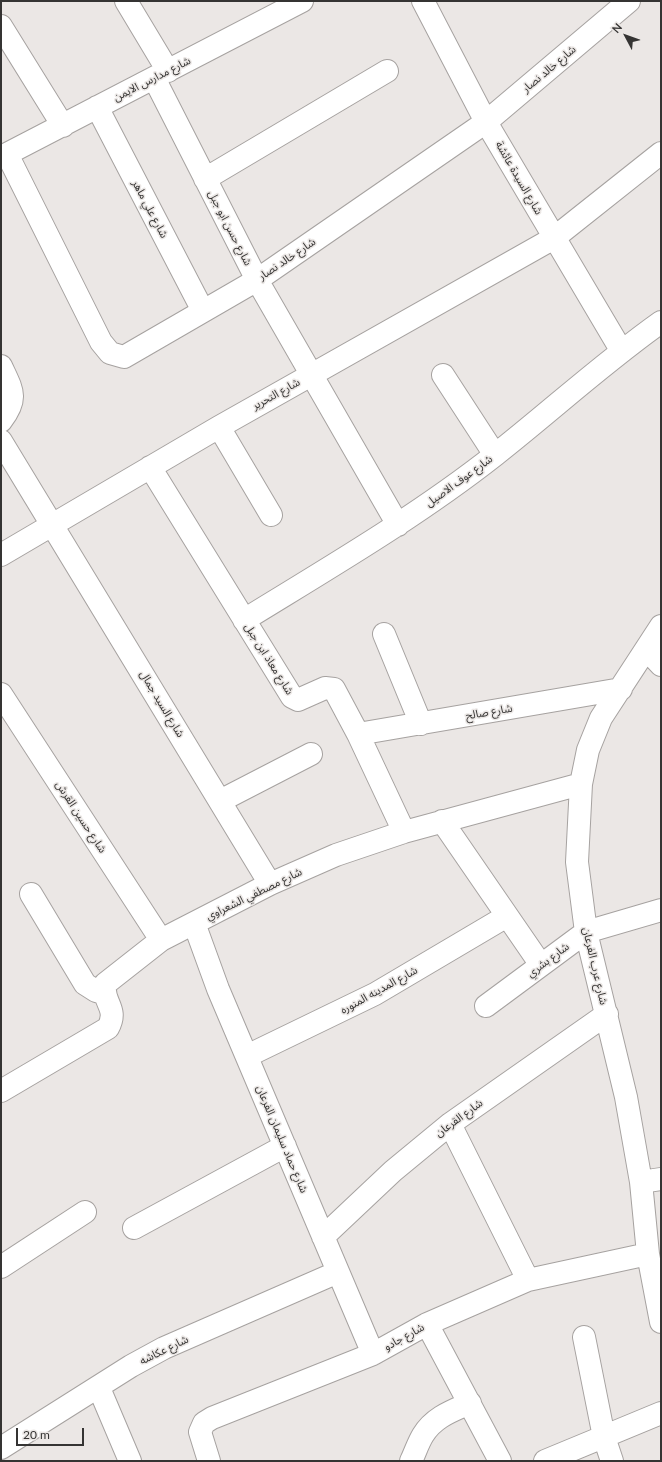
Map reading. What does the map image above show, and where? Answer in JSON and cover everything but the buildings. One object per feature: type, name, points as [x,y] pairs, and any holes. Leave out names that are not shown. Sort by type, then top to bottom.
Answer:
[{"type":"street","name":"شارع حسن ابو جبل","points":[[126,1],[161,74],[205,179],[257,280],[398,526]]},
{"type":"street","name":"شارع مدارس الايمن","points":[[4,156],[161,74],[276,7],[302,1]]},
{"type":"street","name":"شارع السيدة عائشة","points":[[423,1],[486,122],[622,350]]},
{"type":"street","name":"شارع خالد نصار","points":[[4,156],[101,342],[110,353],[124,357],[257,280],[486,122],[629,1]]},
{"type":"street","points":[[1,26],[62,126]]},
{"type":"street","points":[[205,179],[387,71]]},
{"type":"street","name":"شارع علي ماهر","points":[[97,108],[203,311]]},
{"type":"street","name":"شارع التحرير","points":[[1,555],[219,427],[554,238],[661,153]]},
{"type":"street","name":"شارع عوف الاصيل","points":[[244,620],[398,526],[495,455],[622,350],[661,322]]},
{"type":"street","points":[[1,366],[12,394],[12,405],[1,421]]},
{"type":"street","points":[[443,375],[495,455]]},
{"type":"street","points":[[219,427],[271,514]]},
{"type":"street","name":"شارع السيد جمال","points":[[1,441],[53,524],[270,884]]},
{"type":"street","name":"شارع معاذ ابن جبل","points":[[150,467],[292,697],[298,700],[325,688],[334,689],[358,734],[404,832]]},
{"type":"street","name":"شارع عرب الفرعان","points":[[661,626],[601,718],[588,750],[581,784],[577,862],[586,932],[626,1097],[651,1180],[648,1254],[661,1322]]},
{"type":"street","points":[[384,634],[421,724]]},
{"type":"street","points":[[646,649],[661,665]]},
{"type":"street","name":"شارع صالح","points":[[358,734],[621,689]]},
{"type":"street","name":"شارع حسين القرش","points":[[1,694],[161,940]]},
{"type":"street","points":[[220,801],[311,754]]},
{"type":"street","name":"شارع مصطفي الشعراوي","points":[[103,993],[105,984],[111,978],[161,940],[270,884],[336,855],[404,832],[581,784]]},
{"type":"street","points":[[442,821],[541,965]]},
{"type":"street","points":[[1,1091],[108,1028],[113,1020],[112,1010],[103,993],[96,991],[85,984],[31,894]]},
{"type":"street","name":"شارع بشري","points":[[486,1006],[586,932],[661,910]]},
{"type":"street","name":"شارع المدينه المنوره","points":[[247,1056],[375,994],[507,916]]},
{"type":"street","name":"شارع حماد سليمان الفرعان","points":[[194,923],[218,989],[373,1354]]},
{"type":"street","name":"شارع القرعان","points":[[323,1237],[393,1171],[450,1124],[607,1014]]},
{"type":"street","points":[[450,1124],[528,1280]]},
{"type":"street","points":[[134,1228],[285,1146]]},
{"type":"street","points":[[1,1267],[85,1212]]},
{"type":"street","name":"شارع جادو","points":[[209,1461],[200,1432],[204,1423],[212,1418],[373,1354],[428,1324],[528,1280],[648,1254]]},
{"type":"street","name":"شارع عكاشه","points":[[1,1448],[99,1388],[131,1366],[164,1348],[338,1272]]},
{"type":"street","points":[[428,1324],[500,1461]]},
{"type":"street","points":[[584,1337],[604,1437],[612,1461]]},
{"type":"street","points":[[99,1388],[130,1461]]},
{"type":"street","points":[[411,1461],[423,1435],[431,1424],[442,1416],[470,1403]]},
{"type":"street","points":[[545,1461],[661,1412]]}]
